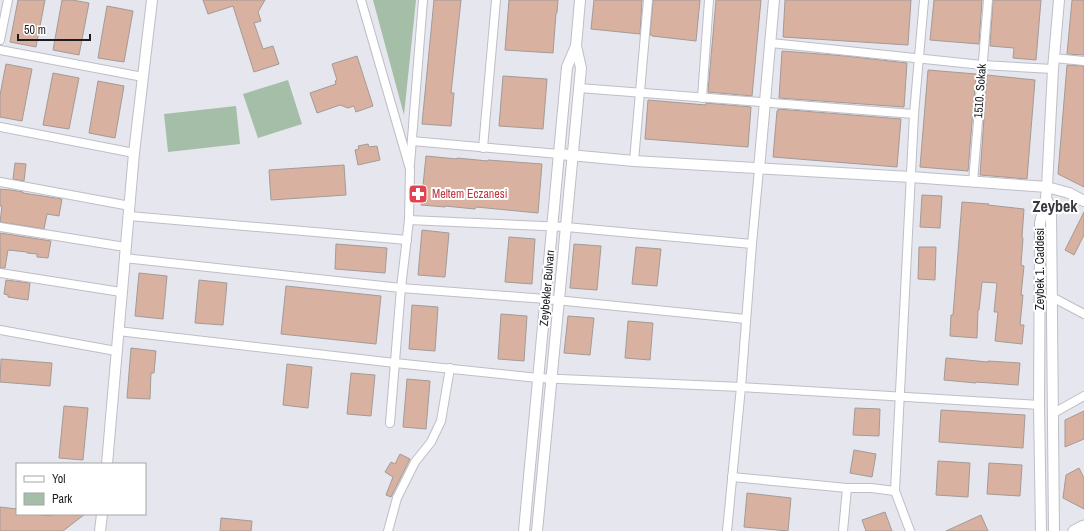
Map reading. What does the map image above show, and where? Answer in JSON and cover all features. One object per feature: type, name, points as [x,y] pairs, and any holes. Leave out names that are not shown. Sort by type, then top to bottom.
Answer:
[{"type":"main road","points":[[1074,531],[1084,526]]},
{"type":"street","points":[[0,40],[8,0]]},
{"type":"street","points":[[107,463],[134,153],[152,0]]},
{"type":"street","points":[[360,0],[410,169]]},
{"type":"street","points":[[390,423],[401,288],[409,220],[410,169],[423,0]]},
{"type":"street","points":[[483,148],[496,0]]},
{"type":"street","name":"Zeybekler Bulvarı","points":[[537,531],[581,68],[576,46],[580,0]]},
{"type":"street","points":[[634,161],[648,0]]},
{"type":"street","points":[[702,98],[709,0]]},
{"type":"street","points":[[727,531],[741,387],[774,0]]},
{"type":"street","points":[[910,531],[895,491],[910,177],[924,0]]},
{"type":"street","name":"1510. Sokak","points":[[973,182],[988,0]]},
{"type":"street","points":[[1046,198],[1053,69],[1059,0]]},
{"type":"street","points":[[771,43],[982,65],[1053,69]]},
{"type":"street","name":"Zeybekler Bulvarı","points":[[527,531],[538,378],[567,66],[576,46]]},
{"type":"street","points":[[0,50],[143,77]]},
{"type":"street","points":[[1054,58],[1084,61]]},
{"type":"street","points":[[579,88],[914,114]]},
{"type":"street","points":[[0,127],[134,153]]},
{"type":"street","points":[[412,141],[634,161],[910,177],[1047,187],[1069,193],[1084,201]]},
{"type":"street","points":[[0,182],[130,211],[407,240]]},
{"type":"street","name":"Zeybek 1. Caddesi","points":[[1046,198],[1051,209],[1054,531]]},
{"type":"street","name":"Zeybek 1. Caddesi","points":[[1040,531],[1040,223],[1046,198]]},
{"type":"street","points":[[409,220],[552,226],[752,244]]},
{"type":"street","points":[[0,227],[125,247]]},
{"type":"street","points":[[124,258],[401,288],[546,299],[746,319]]},
{"type":"street","points":[[0,273],[122,292]]},
{"type":"street","points":[[1052,297],[1084,314]]},
{"type":"street","points":[[0,330],[116,351]]},
{"type":"street","points":[[118,331],[538,378],[741,387],[1039,405]]},
{"type":"street","points":[[388,531],[397,498],[415,462],[431,442],[441,421],[450,368]]},
{"type":"street","points":[[1052,414],[1084,396]]},
{"type":"street","points":[[732,477],[895,491]]},
{"type":"street","points":[[843,531],[847,488]]},
{"type":"street","points":[[100,531],[102,515]]},
{"type":"green space","points":[[373,0],[416,0],[404,115]]},
{"type":"green space","points":[[288,80],[302,124],[258,138],[243,94]]},
{"type":"green space","points":[[236,106],[240,144],[168,152],[164,114]]},
{"type":"building","points":[[18,0],[45,0],[36,47],[10,42]]},
{"type":"building","points":[[62,0],[89,3],[79,55],[53,50]]},
{"type":"building","points":[[203,0],[265,0],[258,12],[261,21],[254,23],[263,49],[273,46],[279,64],[254,72],[233,6],[208,14]]},
{"type":"building","points":[[434,0],[461,0],[451,93],[454,93],[451,126],[422,124]]},
{"type":"building","points":[[509,0],[558,0],[553,53],[505,50]]},
{"type":"building","points":[[594,0],[642,0],[640,34],[591,29]]},
{"type":"building","points":[[653,0],[700,0],[696,41],[650,35]]},
{"type":"building","points":[[716,0],[761,0],[752,96],[708,92]]},
{"type":"building","points":[[785,0],[911,0],[908,45],[783,37]]},
{"type":"building","points":[[934,0],[982,0],[979,44],[930,40]]},
{"type":"building","points":[[993,0],[1041,0],[1036,60],[1013,58],[1014,48],[990,46]]},
{"type":"building","points":[[1072,0],[1084,0],[1084,55],[1067,54]]},
{"type":"building","points":[[107,6],[133,11],[124,62],[98,58]]},
{"type":"building","points":[[782,51],[907,63],[904,107],[779,98]]},
{"type":"building","points":[[357,56],[373,106],[356,112],[354,106],[348,108],[340,105],[317,113],[310,93],[336,84],[335,81],[337,80],[332,64]]},
{"type":"building","points":[[6,64],[32,69],[22,121],[0,117],[0,95]]},
{"type":"building","points":[[1067,65],[1084,66],[1084,187],[1058,174]]},
{"type":"building","points":[[928,70],[976,74],[968,171],[920,167]]},
{"type":"building","points":[[53,73],[79,78],[69,129],[43,125]]},
{"type":"building","points":[[987,75],[1035,80],[1027,179],[980,175]]},
{"type":"building","points":[[503,76],[547,79],[543,129],[499,126]]},
{"type":"building","points":[[98,81],[124,86],[115,138],[89,133]]},
{"type":"building","points":[[648,100],[751,107],[748,147],[645,139]]},
{"type":"building","points":[[778,109],[901,119],[897,167],[773,157]]},
{"type":"building","points":[[368,144],[369,147],[377,146],[380,160],[358,165],[355,150],[359,149],[358,146]]},
{"type":"building","points":[[426,156],[542,164],[538,213],[476,207],[475,209],[421,205]]},
{"type":"building","points":[[15,163],[26,164],[24,181],[13,179]]},
{"type":"building","points":[[344,165],[346,195],[271,200],[269,170]]},
{"type":"building","points":[[0,189],[62,199],[59,216],[47,214],[44,229],[0,222],[2,206],[0,206]]},
{"type":"building","points":[[922,195],[942,196],[940,228],[920,227]]},
{"type":"building","points":[[962,202],[1024,209],[1021,265],[1024,266],[1021,295],[1023,295],[1020,325],[1024,325],[1022,344],[995,341],[998,312],[994,312],[997,283],[982,282],[978,310],[977,338],[950,336]]},
{"type":"building","points":[[1084,212],[1084,235],[1074,255],[1065,250]]},
{"type":"building","points":[[422,230],[449,233],[445,277],[418,275]]},
{"type":"building","points":[[0,233],[51,241],[48,258],[37,257],[37,254],[27,252],[8,250],[5,268],[0,268]]},
{"type":"building","points":[[509,237],[535,239],[532,284],[505,282]]},
{"type":"building","points":[[336,244],[387,248],[385,273],[335,269]]},
{"type":"building","points":[[574,244],[601,246],[597,290],[570,288]]},
{"type":"building","points":[[636,247],[661,249],[657,286],[632,284]]},
{"type":"building","points":[[919,247],[936,247],[935,280],[918,279]]},
{"type":"building","points":[[139,273],[167,276],[163,319],[135,316]]},
{"type":"building","points":[[6,280],[30,283],[28,300],[8,297],[8,295],[4,294]]},
{"type":"building","points":[[199,280],[227,283],[223,325],[195,323]]},
{"type":"building","points":[[286,286],[381,296],[376,344],[281,334]]},
{"type":"building","points":[[412,305],[438,307],[435,351],[409,349]]},
{"type":"building","points":[[501,314],[527,316],[524,361],[498,359]]},
{"type":"building","points":[[568,316],[594,318],[590,355],[564,353]]},
{"type":"building","points":[[628,321],[653,323],[650,360],[625,358]]},
{"type":"building","points":[[131,348],[156,351],[154,373],[151,373],[150,399],[127,398]]},
{"type":"building","points":[[946,358],[1020,363],[1018,385],[944,380]]},
{"type":"building","points":[[1,359],[52,363],[50,386],[0,382]]},
{"type":"building","points":[[287,364],[312,367],[308,408],[283,405]]},
{"type":"building","points":[[351,373],[375,375],[371,416],[347,414]]},
{"type":"building","points":[[407,379],[430,381],[426,429],[403,427]]},
{"type":"building","points":[[64,406],[88,408],[83,460],[59,458]]},
{"type":"building","points":[[855,408],[880,409],[879,436],[853,435]]},
{"type":"building","points":[[941,410],[1025,415],[1023,448],[939,442]]},
{"type":"building","points":[[1084,411],[1084,439],[1065,447],[1065,420]]},
{"type":"building","points":[[854,450],[876,454],[872,477],[850,473]]},
{"type":"building","points":[[400,454],[410,459],[391,497],[386,495],[393,477],[385,472],[391,462],[395,464]]},
{"type":"building","points":[[938,461],[970,463],[968,497],[936,495]]},
{"type":"building","points":[[989,463],[1022,465],[1020,496],[987,494]]},
{"type":"building","points":[[1079,468],[1084,478],[1084,509],[1063,498],[1066,475]]},
{"type":"building","points":[[747,493],[791,498],[788,531],[744,527]]},
{"type":"building","points":[[0,507],[16,509],[16,515],[84,515],[63,531],[0,531]]},
{"type":"building","points":[[885,512],[892,531],[866,531],[862,520]]},
{"type":"building","points":[[981,515],[988,531],[946,531]]},
{"type":"building","points":[[221,518],[252,521],[251,531],[220,531]]},
{"type":"place","name":"Meltem Eczanesi","points":[[418,194]]},
{"type":"district","name":"Zeybek","points":[[1055,206]]}]
